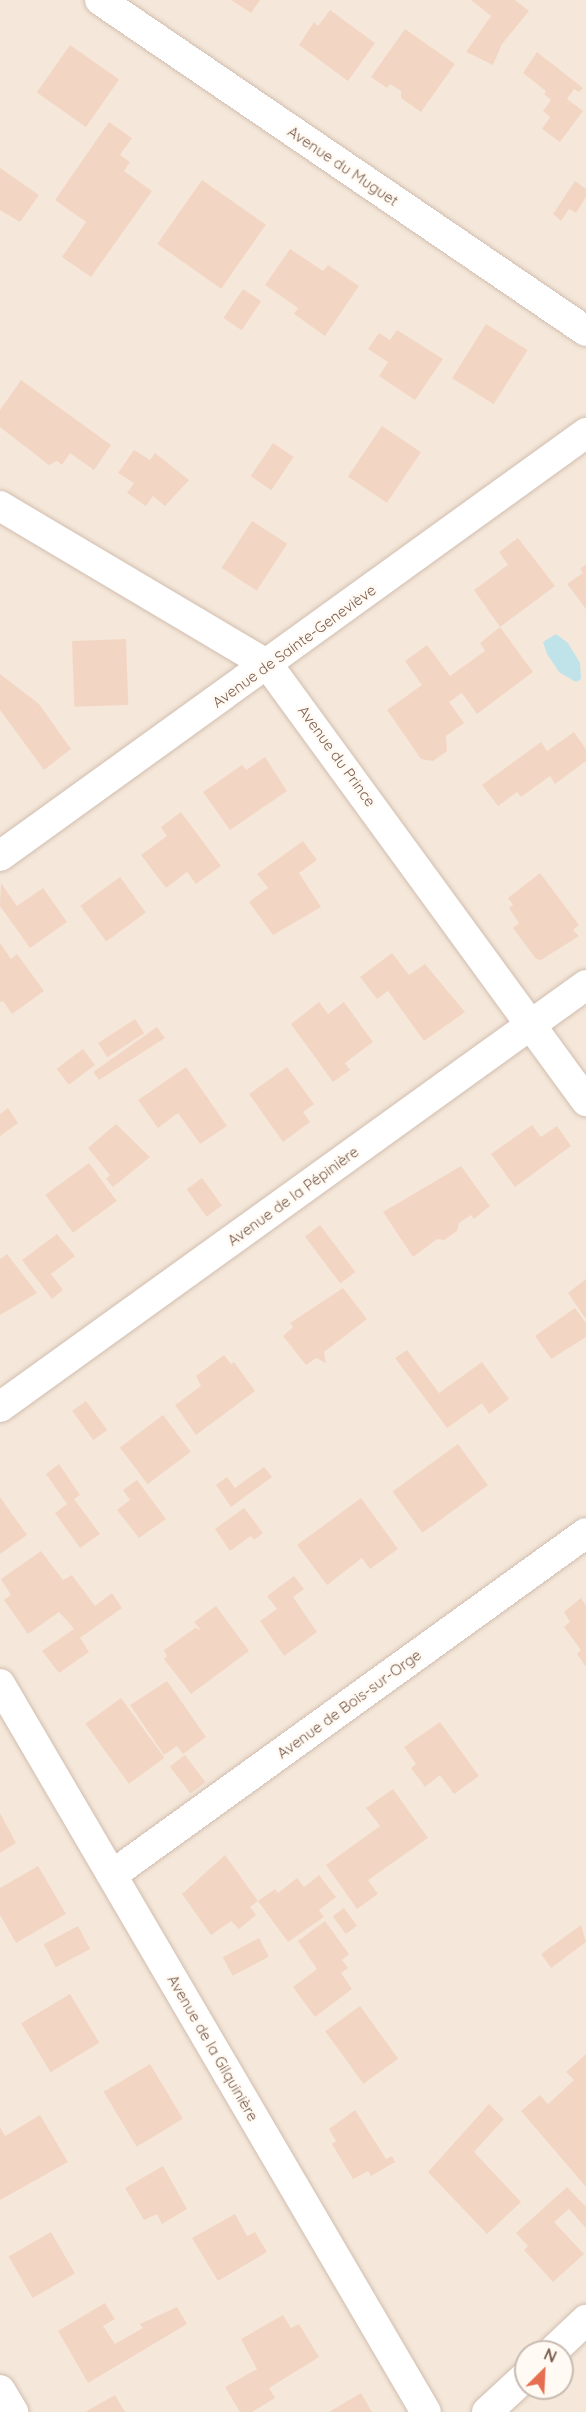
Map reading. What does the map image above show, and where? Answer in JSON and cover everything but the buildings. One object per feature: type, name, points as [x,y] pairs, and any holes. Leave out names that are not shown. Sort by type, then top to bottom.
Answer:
[{"type":"street","name":"Avenue du Muguet","points":[[100,0],[586,331]]},
{"type":"street","name":"Avenue de Sainte-Geneviève","points":[[0,856],[268,665],[586,433]]},
{"type":"street","name":"Avenue du Prince","points":[[0,506],[268,665],[586,1101]]},
{"type":"street","name":"Avenue de la Pépinière","points":[[0,1407],[586,986]]},
{"type":"street","name":"Avenue de Bois-sur-Orge","points":[[112,1875],[586,1533]]},
{"type":"street","name":"Avenue de la Gilquinière","points":[[0,1684],[426,2412]]},
{"type":"street","points":[[565,2340],[586,2320]]},
{"type":"street","points":[[487,2412],[514,2387]]},
{"type":"street","points":[[0,2390],[13,2412]]},
{"type":"shaded area","points":[[0,0],[586,0],[586,2412],[0,2412]]},
{"type":"water","points":[[556,634],[568,643],[580,663],[581,679],[576,682],[559,672],[547,654],[543,642]]}]
